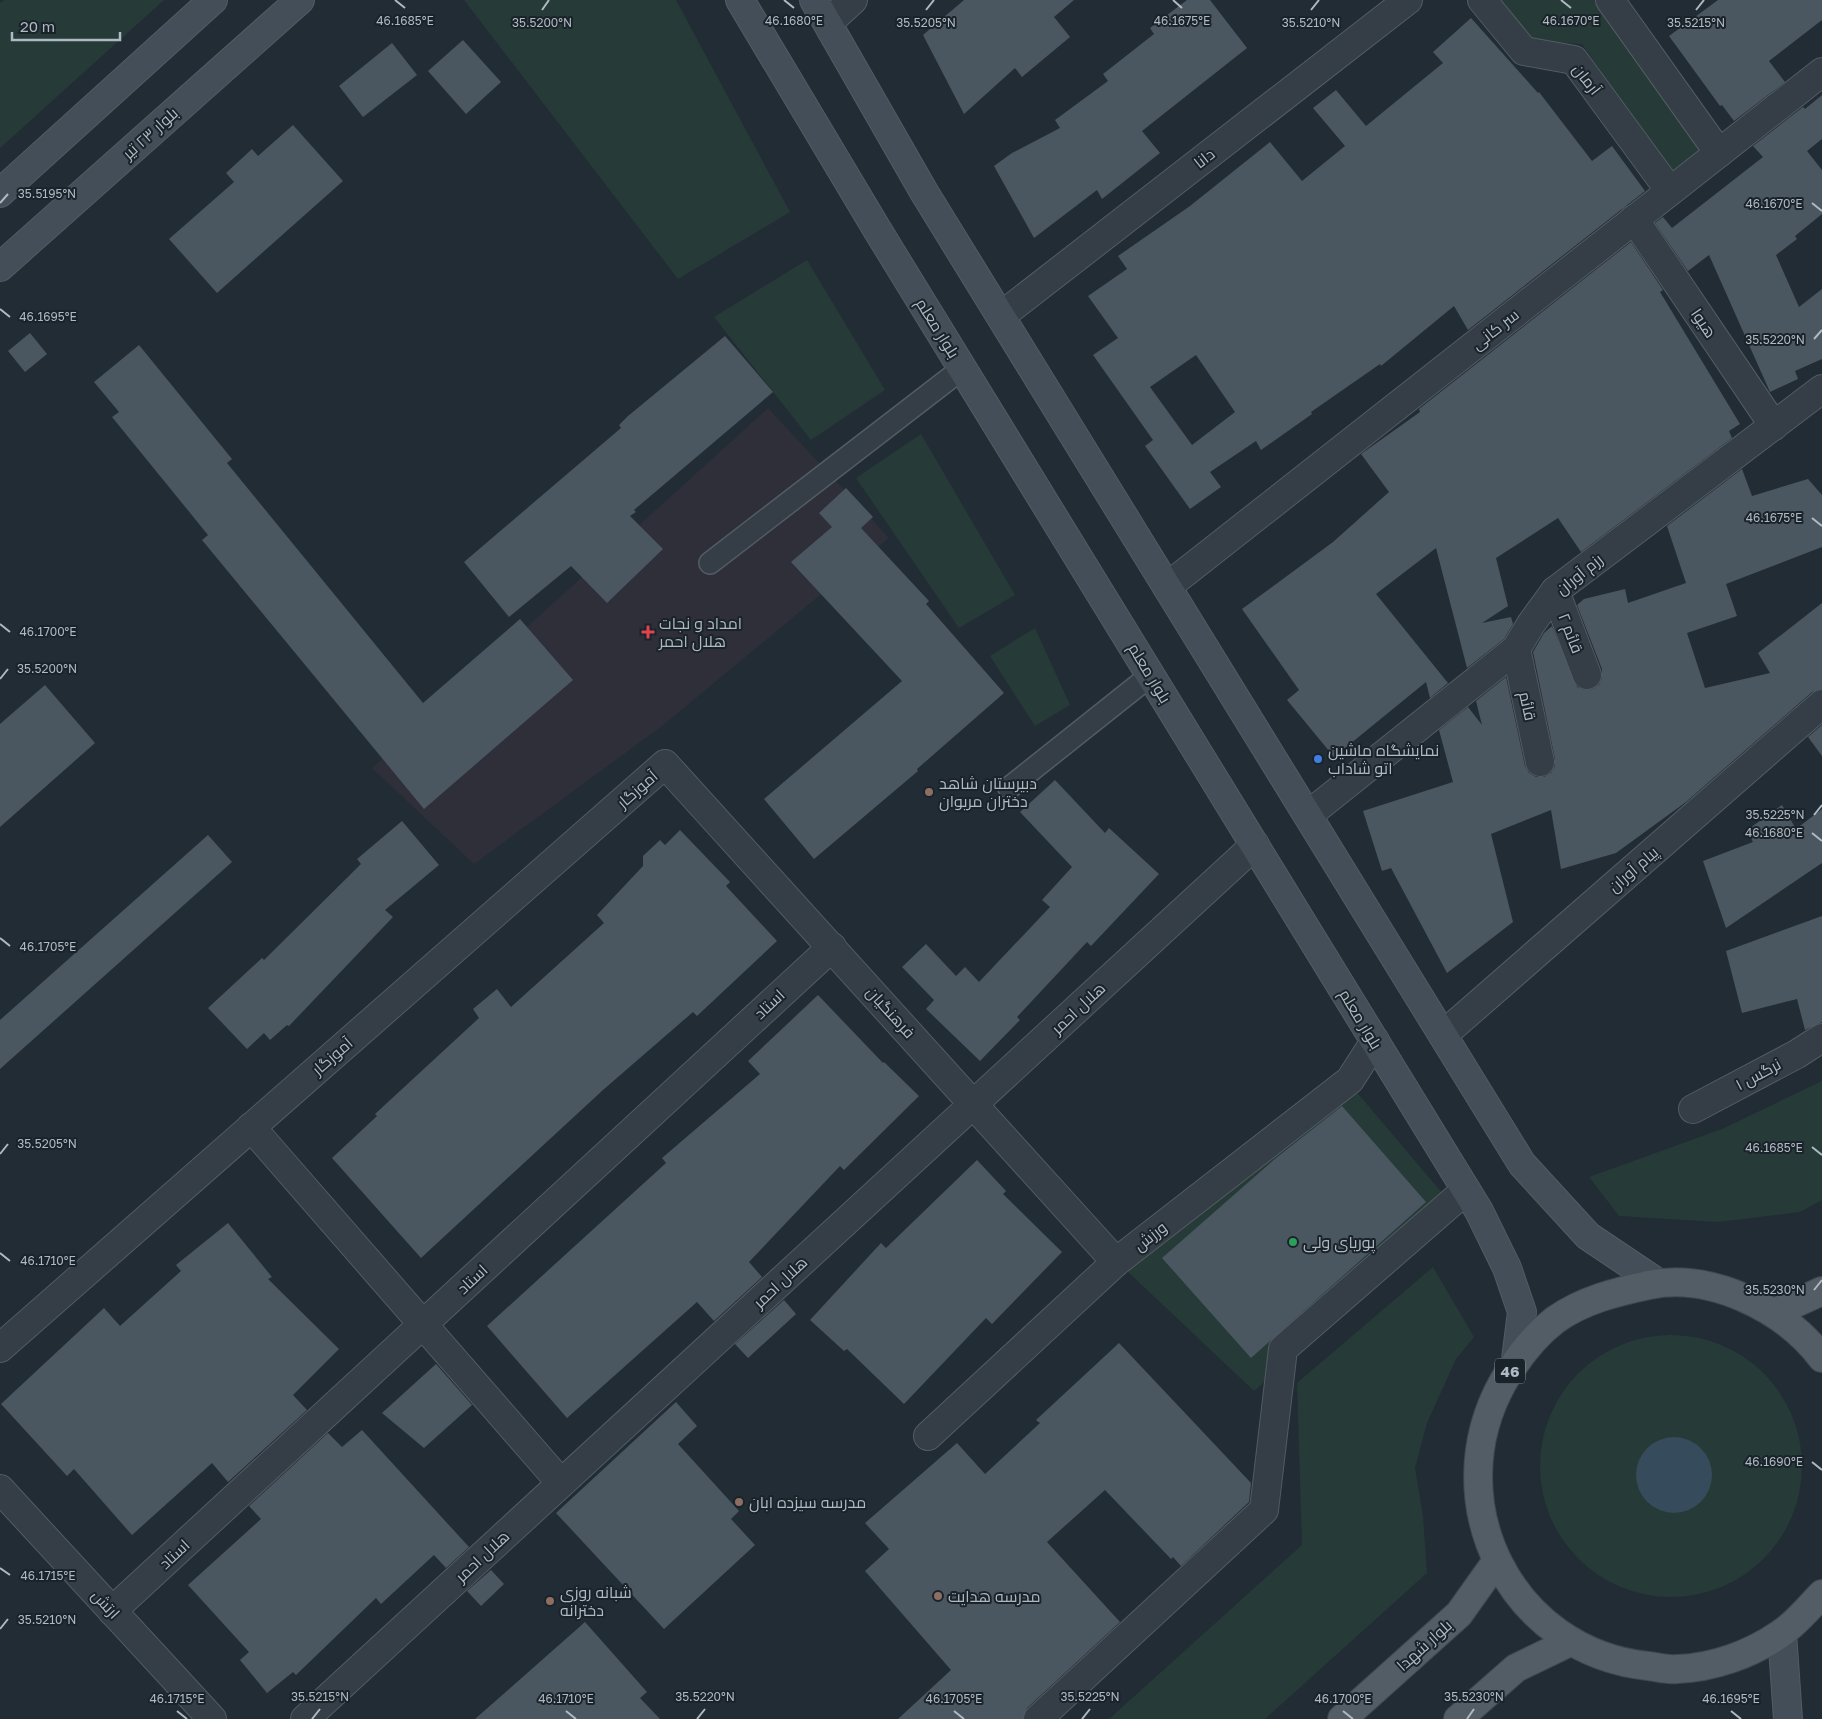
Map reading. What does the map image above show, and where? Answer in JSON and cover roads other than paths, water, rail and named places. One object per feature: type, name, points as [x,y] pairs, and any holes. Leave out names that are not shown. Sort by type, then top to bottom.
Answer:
[{"type":"main road","points":[[0,193],[213,0]]},
{"type":"main road","name":"بلوار ۲۳ تیر","points":[[0,267],[300,0]]},
{"type":"main road","name":"بلوار معلم","points":[[740,0],[1479,1211],[1507,1268],[1522,1312],[1516,1359]]},
{"type":"main road","points":[[814,0],[924,192],[1522,1164],[1588,1236],[1658,1283]]},
{"type":"main road","name":"46","points":[[1822,1358],[1809,1341],[1774,1313],[1738,1295],[1699,1285],[1658,1283],[1604,1295],[1555,1320],[1516,1359],[1490,1406],[1478,1458],[1480,1512],[1496,1562],[1528,1608],[1570,1642],[1622,1664],[1677,1670],[1732,1659],[1782,1633],[1822,1594]]},
{"type":"main road","points":[[1774,1313],[1822,1291]]},
{"type":"main road","name":"بلوار شهدا","points":[[1342,1719],[1459,1614],[1496,1562]]},
{"type":"main road","points":[[1782,1633],[1788,1719]]},
{"type":"main road","points":[[1458,1719],[1516,1668],[1570,1642]]},
{"type":"street","points":[[828,23],[853,0]]},
{"type":"street","name":"دانا","points":[[1001,316],[1408,0]]},
{"type":"street","name":"آرمان","points":[[1482,0],[1524,51],[1574,60],[1670,191]]},
{"type":"street","points":[[1610,0],[1718,153]]},
{"type":"street","name":"سر کانی","points":[[1168,586],[1822,72]]},
{"type":"street","name":"هیوا","points":[[1634,219],[1774,426]]},
{"type":"street","name":"رزم آوران","points":[[1308,815],[1516,649],[1531,624],[1555,591],[1822,389]]},
{"type":"street","name":"قائم ۲","points":[[1555,591],[1587,675]]},
{"type":"street","name":"قائم","points":[[1516,649],[1540,762]]},
{"type":"street","name":"پیام آوران","points":[[1443,1035],[1822,704]]},
{"type":"street","name":"فرهنگیان","points":[[665,764],[1116,1262]]},
{"type":"street","name":"آموزگار","points":[[0,1348],[665,764]]},
{"type":"street","name":"هلال احمر","points":[[305,1719],[1255,845]]},
{"type":"street","name":"استاد","points":[[112,1611],[832,947]]},
{"type":"street","name":"نرگس ۱","points":[[1694,1109],[1822,1038]]},
{"type":"street","name":"ورزش","points":[[928,1436],[1116,1262],[1350,1080],[1375,1041]]},
{"type":"street","points":[[252,1128],[561,1483]]},
{"type":"street","points":[[1038,1719],[1264,1510],[1283,1350],[1466,1190]]},
{"type":"street","name":"ارتش","points":[[0,1489],[212,1719]]},
{"type":"lane","points":[[710,563],[963,368]]},
{"type":"lane","points":[[1009,788],[1151,675]]},
{"type":"water","points":[[1674,1437],[1688,1440],[1701,1448],[1709,1461],[1712,1475],[1709,1489],[1701,1502],[1688,1510],[1674,1513],[1660,1510],[1647,1502],[1639,1489],[1636,1475],[1639,1461],[1647,1448],[1660,1440]]},
{"type":"place","name":"امداد و نجات هلال احمر","points":[[648,632]]},
{"type":"place","name":"نمایشگاه ماشین اتو شاداب","points":[[1318,759]]},
{"type":"place","name":"دبیرستان شاهد دختران مریوان","points":[[929,792]]},
{"type":"place","name":"پوریای ولی","points":[[1293,1242]]},
{"type":"place","name":"مدرسه سیزده ابان","points":[[739,1502]]},
{"type":"place","name":"مدرسه هدایت","points":[[938,1596]]},
{"type":"place","name":"شبانه روزی دخترانه","points":[[550,1601]]}]
